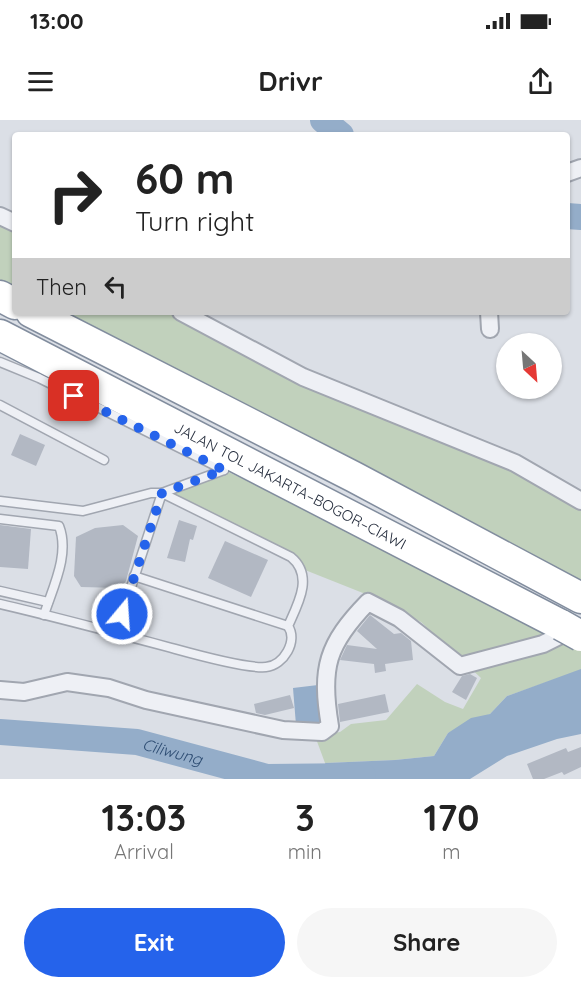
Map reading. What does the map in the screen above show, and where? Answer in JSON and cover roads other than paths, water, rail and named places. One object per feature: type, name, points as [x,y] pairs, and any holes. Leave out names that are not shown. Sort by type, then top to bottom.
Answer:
[{"type":"highway","points":[[37,315],[354,477],[581,598]]},
{"type":"highway","name":"JALAN TOL JAKARTA–BOGOR–CIAWI","points":[[0,335],[445,565],[574,629]]},
{"type":"highway","points":[[224,470],[418,559],[445,565]]},
{"type":"street","points":[[187,315],[303,377],[515,464],[581,501]]},
{"type":"street","points":[[0,690],[24,692],[67,682],[109,688],[146,700],[233,721],[283,730],[322,732],[330,726],[324,694],[330,650],[345,625],[368,602],[399,618],[460,666],[542,644],[574,629]]},
{"type":"lane","points":[[0,362],[39,378],[224,470]]},
{"type":"lane","points":[[0,405],[104,460]]},
{"type":"lane","points":[[0,501],[83,512],[151,493],[162,493],[224,470]]},
{"type":"lane","points":[[116,633],[162,493]]},
{"type":"lane","points":[[162,493],[297,562],[300,566],[304,593],[288,626]]},
{"type":"lane","points":[[0,519],[58,526],[63,538],[63,552],[44,615]]},
{"type":"lane","points":[[0,604],[202,656],[265,667],[276,663],[286,655],[290,646],[291,630],[288,626],[134,576]]},
{"type":"lane","points":[[0,591],[48,602]]},
{"type":"water","points":[[581,669],[581,734],[557,739],[507,756],[470,779],[331,779],[325,763],[434,756],[448,733],[471,718],[490,714],[507,696]]},
{"type":"water","points":[[318,685],[322,722],[296,725],[293,688]]},
{"type":"waterway","points":[[323,120],[337,132]]},
{"type":"waterway","points":[[570,216],[581,217]]},
{"type":"waterway","name":"Ciliwung","points":[[0,732],[137,742],[267,777],[363,776]]}]
